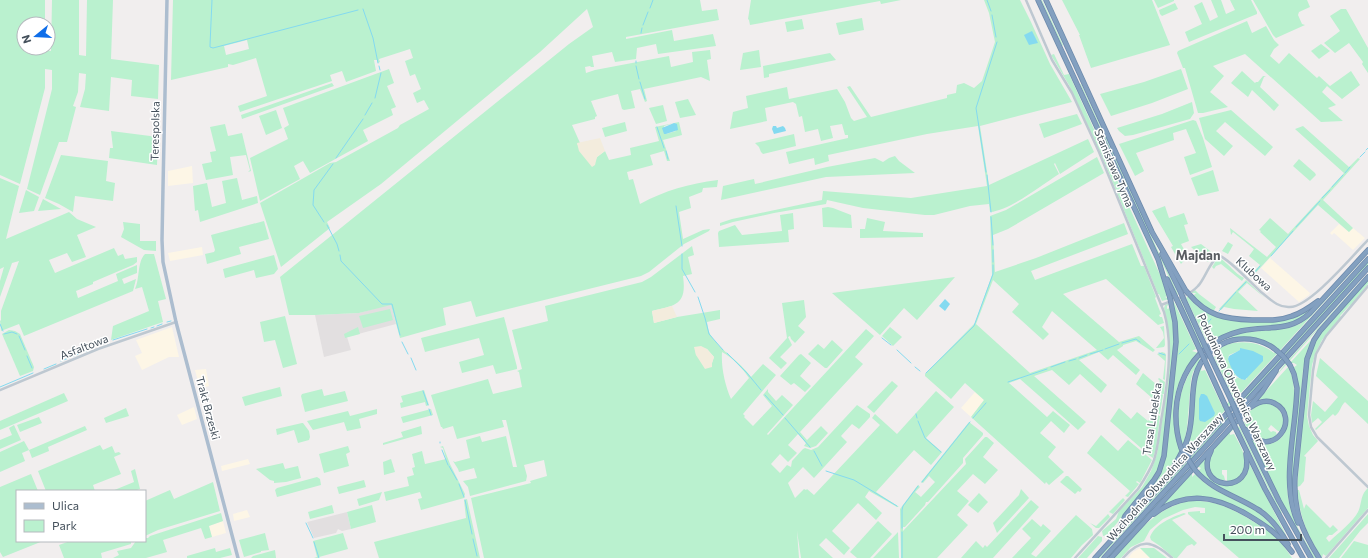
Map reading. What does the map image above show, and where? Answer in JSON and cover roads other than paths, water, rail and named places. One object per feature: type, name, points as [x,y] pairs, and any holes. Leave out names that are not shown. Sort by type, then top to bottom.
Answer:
[{"type":"highway","points":[[1038,0],[1158,259],[1172,303],[1175,327],[1175,347],[1164,456],[1159,472],[1125,516],[1118,533]]},
{"type":"highway","points":[[1046,0],[1152,232],[1188,292],[1205,309],[1218,316],[1232,319],[1274,320],[1293,316],[1306,310],[1324,298]]},
{"type":"highway","name":"Południowa Obwodnica Warszawy","points":[[1152,232],[1279,501],[1311,558]]},
{"type":"highway","points":[[1296,558],[1281,532],[1264,514],[1250,505],[1214,487],[1195,470],[1181,448],[1176,427],[1177,399],[1186,374],[1198,357],[1211,346],[1230,335],[1249,329],[1285,327],[1296,324],[1306,317],[1368,250]]},
{"type":"highway","name":"Południowa Obwodnica Warszawy","points":[[1158,259],[1264,489],[1303,558]]},
{"type":"highway","name":"Wschodnia Obwodnica Warszawy","points":[[1095,558],[1368,259]]},
{"type":"highway","points":[[1111,558],[1245,412],[1266,387],[1280,363],[1368,268]]},
{"type":"highway","points":[[1319,557],[1302,528],[1296,507],[1295,496],[1295,477],[1307,359],[1314,340],[1320,331],[1368,277]]},
{"type":"highway","points":[[1169,478],[1189,436],[1192,420],[1194,381],[1196,372],[1203,360],[1218,346],[1236,340],[1248,339],[1270,345],[1283,356],[1290,365],[1294,374],[1297,388],[1289,482],[1291,500],[1294,514],[1300,528],[1319,557]]},
{"type":"highway","name":"Wschodnia Obwodnica Warszawy","points":[[1104,558],[1280,363]]},
{"type":"highway","points":[[1240,421],[1251,436],[1263,441],[1278,438],[1286,424],[1285,415],[1280,407],[1273,402],[1260,402],[1245,412]]},
{"type":"highway","points":[[1214,446],[1207,460],[1208,469],[1214,480],[1225,484],[1236,482],[1244,475],[1247,462],[1245,448]]},
{"type":"highway","points":[[1147,519],[1159,510],[1180,501],[1196,498],[1214,500],[1230,506],[1270,529],[1277,534],[1292,552]]},
{"type":"main road","name":"Terespolska","points":[[164,262],[162,240],[162,201],[167,0]]},
{"type":"main road","name":"Trakt Brzeski","points":[[164,262],[176,322],[238,558]]},
{"type":"street","name":"Stanisława Tyma","points":[[1026,0],[1052,60],[1072,93],[1099,152],[1161,306],[1167,324],[1168,350]]},
{"type":"street","name":"Klubowa","points":[[1161,306],[1196,288],[1203,280],[1215,258],[1218,256],[1222,257],[1280,306],[1293,307],[1302,304],[1307,300],[1368,240]]},
{"type":"street","points":[[1368,286],[1328,333],[1316,354],[1309,409],[1309,419],[1314,433],[1368,487]]},
{"type":"street","name":"Asfaltowa","points":[[0,390],[98,349],[176,322]]},
{"type":"street","name":"Trasa Lubelska","points":[[1075,558],[1138,490],[1150,470],[1157,448],[1166,395],[1168,350]]},
{"type":"street","points":[[1326,558],[1368,510]]},
{"type":"street","points":[[1123,558],[1134,547],[1147,543],[1160,548],[1172,558]]},
{"type":"water","points":[[1032,31],[1038,43],[1029,45],[1024,35]]},
{"type":"water","points":[[674,123],[677,124],[678,130],[664,134],[662,128]]},
{"type":"water","points":[[773,126],[776,126],[777,128],[783,126],[786,131],[774,134],[772,129]]},
{"type":"water","points":[[945,299],[950,304],[945,311],[939,306]]},
{"type":"water","points":[[1240,348],[1253,351],[1263,356],[1263,361],[1245,380],[1236,375],[1228,359],[1229,356],[1240,350]]},
{"type":"water","points":[[1201,394],[1207,396],[1215,413],[1214,416],[1205,422],[1200,421],[1199,419],[1199,399]]},
{"type":"waterway","points":[[212,0],[210,47],[213,48],[358,10]]},
{"type":"waterway","points":[[650,8],[653,0]]},
{"type":"waterway","points":[[987,0],[991,11]]},
{"type":"waterway","points":[[363,9],[373,38],[378,63]]},
{"type":"waterway","points":[[643,25],[648,12]]},
{"type":"waterway","points":[[992,15],[996,37]]},
{"type":"waterway","points":[[641,33],[642,28]]},
{"type":"waterway","points":[[986,172],[976,108],[997,42]]},
{"type":"waterway","points":[[379,66],[380,70]]},
{"type":"waterway","points":[[636,66],[639,79]]},
{"type":"waterway","points":[[375,98],[381,73]]},
{"type":"waterway","points":[[640,82],[645,99]]},
{"type":"waterway","points":[[365,115],[372,103]]},
{"type":"waterway","points":[[336,158],[363,119]]},
{"type":"waterway","points":[[657,127],[664,148]]},
{"type":"waterway","points":[[666,151],[668,159]]},
{"type":"waterway","points":[[1360,157],[1365,152]]},
{"type":"waterway","points":[[324,222],[313,205],[314,190],[333,164]]},
{"type":"waterway","points":[[1345,173],[1350,167]]},
{"type":"waterway","points":[[987,175],[991,212]]},
{"type":"waterway","points":[[1332,187],[1343,175]]},
{"type":"waterway","points":[[1322,198],[1330,190]]},
{"type":"waterway","points":[[1296,227],[1320,201]]},
{"type":"waterway","points":[[676,206],[682,246]]},
{"type":"waterway","points":[[991,217],[993,245]]},
{"type":"waterway","points":[[327,225],[339,251]]},
{"type":"waterway","points":[[1271,256],[1293,231]]},
{"type":"waterway","points":[[993,250],[993,262]]},
{"type":"waterway","points":[[682,254],[682,269],[695,292]]},
{"type":"waterway","points":[[340,255],[341,261],[382,304],[392,304],[400,335]]},
{"type":"waterway","points":[[926,373],[974,326],[993,274],[993,265]]},
{"type":"waterway","points":[[1251,277],[1260,266]]},
{"type":"waterway","points":[[1238,290],[1246,282]]},
{"type":"waterway","points":[[1219,311],[1236,292]]},
{"type":"waterway","points":[[698,297],[709,334],[723,350]]},
{"type":"waterway","points":[[1205,326],[1211,319]]},
{"type":"waterway","points":[[167,322],[171,321]]},
{"type":"waterway","points":[[0,324],[3,331]]},
{"type":"waterway","points":[[157,326],[162,324]]},
{"type":"waterway","points":[[113,340],[147,329]]},
{"type":"waterway","points":[[4,334],[12,332],[17,334]]},
{"type":"waterway","points":[[19,336],[25,350]]},
{"type":"waterway","points":[[882,338],[891,345]]},
{"type":"waterway","points":[[1122,343],[1136,339],[1140,342]]},
{"type":"waterway","points":[[100,345],[108,342]]},
{"type":"waterway","points":[[402,342],[408,354]]},
{"type":"waterway","points":[[1105,349],[1119,344]]},
{"type":"waterway","points":[[1179,354],[1189,344]]},
{"type":"waterway","points":[[61,361],[91,349]]},
{"type":"waterway","points":[[897,350],[911,363]]},
{"type":"waterway","points":[[1090,354],[1103,350]]},
{"type":"waterway","points":[[727,353],[761,390]]},
{"type":"waterway","points":[[1159,353],[1165,355]]},
{"type":"waterway","points":[[1079,358],[1087,355]]},
{"type":"waterway","points":[[27,356],[32,368]]},
{"type":"waterway","points":[[411,358],[416,370]]},
{"type":"waterway","points":[[1069,361],[1076,359]]},
{"type":"waterway","points":[[1051,367],[1065,362]]},
{"type":"waterway","points":[[44,369],[56,364]]},
{"type":"waterway","points":[[915,367],[920,371]]},
{"type":"waterway","points":[[1008,382],[1047,369]]},
{"type":"waterway","points":[[0,387],[33,373]]},
{"type":"waterway","points":[[423,391],[428,405]]},
{"type":"waterway","points":[[765,395],[783,415]]},
{"type":"waterway","points":[[973,418],[986,403]]},
{"type":"waterway","points":[[429,409],[431,415]]},
{"type":"waterway","points":[[916,414],[917,418]]},
{"type":"waterway","points":[[785,418],[810,447]]},
{"type":"waterway","points":[[918,421],[925,438],[941,452]]},
{"type":"waterway","points":[[922,482],[970,422]]},
{"type":"waterway","points":[[442,450],[448,465]]},
{"type":"waterway","points":[[814,451],[822,466]]},
{"type":"waterway","points":[[449,466],[457,480]]},
{"type":"waterway","points":[[826,471],[854,480],[897,506]]},
{"type":"waterway","points":[[459,484],[464,497]]},
{"type":"waterway","points":[[902,528],[903,506],[918,486]]},
{"type":"waterway","points":[[465,500],[472,534]]},
{"type":"waterway","points":[[306,523],[313,538]]},
{"type":"waterway","points":[[902,532],[902,558]]},
{"type":"waterway","points":[[473,539],[477,556]]},
{"type":"waterway","points":[[314,542],[319,558]]},
{"type":"district","name":"Majdan","points":[[1198,255]]}]
